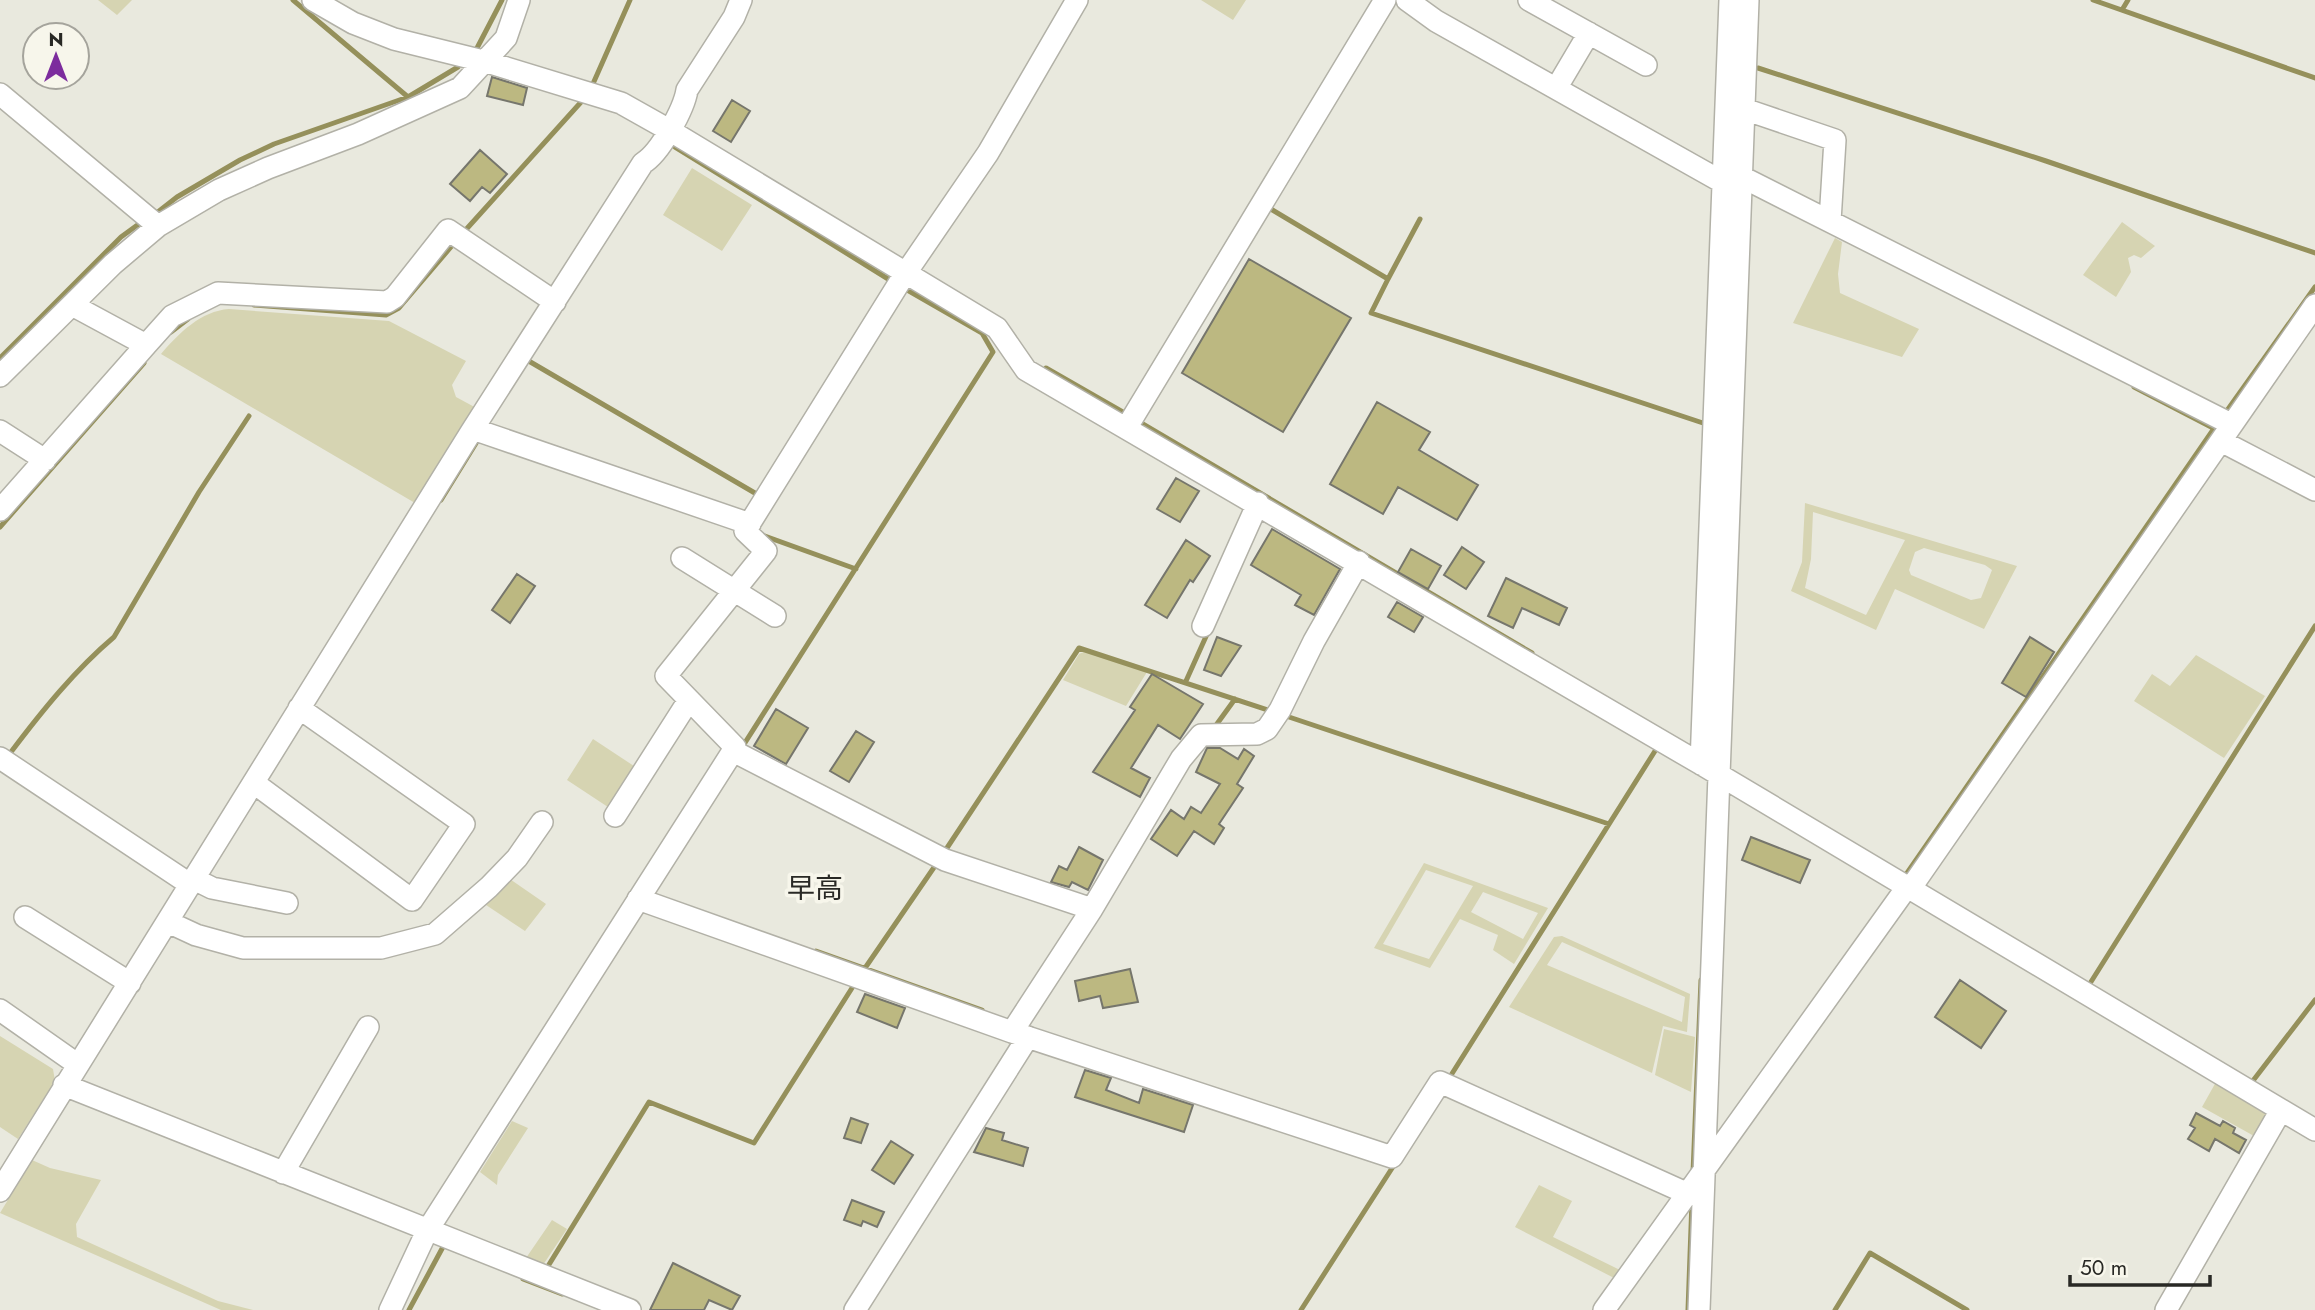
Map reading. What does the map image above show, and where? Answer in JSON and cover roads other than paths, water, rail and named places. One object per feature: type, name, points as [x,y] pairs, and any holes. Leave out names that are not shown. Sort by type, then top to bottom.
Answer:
[{"type":"street","points":[[313,0],[353,23],[394,39],[487,62],[621,103],[669,130],[900,281],[997,328],[1026,370],[1131,421],[1258,503],[1721,777],[1911,884],[2315,1130]]},
{"type":"street","points":[[0,376],[113,264],[153,220],[268,167],[358,134],[460,88],[487,62],[506,38],[519,0]]},
{"type":"street","points":[[0,1191],[70,1087],[77,1064],[377,588],[473,429],[643,163],[651,159],[685,102],[687,90],[734,18],[741,0]]},
{"type":"street","points":[[1077,0],[988,153],[900,281],[745,531],[766,551],[666,676],[735,747],[737,753],[941,858],[1092,909]]},
{"type":"street","points":[[1131,421],[1385,0]]},
{"type":"street","points":[[1407,0],[1436,21],[1731,184],[1830,221],[2226,432],[2315,490]]},
{"type":"street","points":[[1529,0],[1646,65]]},
{"type":"street","points":[[1699,1310],[1694,1182],[1721,777],[1731,184],[1730,0]]},
{"type":"street","points":[[1701,764],[1716,428],[1731,184],[1744,109],[1748,0]]},
{"type":"street","points":[[1557,87],[1589,33]]},
{"type":"street","points":[[0,94],[153,220]]},
{"type":"street","points":[[1744,109],[1835,140],[1830,221]]},
{"type":"street","points":[[0,510],[172,316],[218,293],[376,304],[387,302],[395,297],[448,230],[555,302]]},
{"type":"street","points":[[72,305],[146,345]]},
{"type":"street","points":[[1604,1310],[1911,884],[2315,305]]},
{"type":"street","points":[[473,429],[750,524]]},
{"type":"street","points":[[0,431],[45,460]]},
{"type":"street","points":[[1203,626],[1258,503]]},
{"type":"street","points":[[682,558],[775,615]]},
{"type":"street","points":[[855,1310],[1020,1035],[1181,758],[1209,735],[1257,734],[1266,729],[1278,713],[1314,641],[1359,562]]},
{"type":"street","points":[[615,816],[690,700]]},
{"type":"street","points":[[254,783],[412,900],[464,824],[299,708]]},
{"type":"street","points":[[390,1310],[429,1235],[737,753]]},
{"type":"street","points":[[0,758],[192,882],[287,903]]},
{"type":"street","points":[[168,922],[196,936],[243,948],[381,948],[435,934],[489,887],[517,858],[542,822]]},
{"type":"street","points":[[644,902],[1020,1035],[1392,1157],[1440,1082],[1694,1182]]},
{"type":"street","points":[[25,917],[130,983]]},
{"type":"street","points":[[0,1010],[77,1064]]},
{"type":"street","points":[[283,1173],[368,1027]]},
{"type":"street","points":[[70,1087],[429,1235],[630,1310]]},
{"type":"street","points":[[2166,1310],[2281,1110]]},
{"type":"waterway","points":[[293,0],[408,97]]},
{"type":"waterway","points":[[476,50],[502,0]]},
{"type":"waterway","points":[[592,86],[630,0]]},
{"type":"waterway","points":[[2093,0],[2315,78]]},
{"type":"waterway","points":[[2122,10],[2128,0]]},
{"type":"waterway","points":[[154,215],[177,197],[240,160],[274,144],[408,97],[458,67]]},
{"type":"waterway","points":[[1758,68],[2046,161],[2315,253]]},
{"type":"waterway","points":[[462,234],[582,101]]},
{"type":"waterway","points":[[675,147],[893,282]]},
{"type":"waterway","points":[[1269,208],[1388,279],[1371,313],[1709,425]]},
{"type":"waterway","points":[[1388,279],[1420,219]]},
{"type":"waterway","points":[[0,358],[121,237],[143,221]]},
{"type":"waterway","points":[[254,305],[386,315],[399,308],[456,241]]},
{"type":"waterway","points":[[741,749],[993,352],[982,333],[902,287]]},
{"type":"waterway","points":[[2226,412],[2315,287]]},
{"type":"waterway","points":[[171,332],[188,319]]},
{"type":"waterway","points":[[527,360],[760,496]]},
{"type":"waterway","points":[[0,527],[144,363]]},
{"type":"waterway","points":[[1046,368],[1128,415]]},
{"type":"waterway","points":[[2134,387],[2215,429]]},
{"type":"waterway","points":[[11,752],[60,692],[114,637],[199,492],[249,416]]},
{"type":"waterway","points":[[1136,420],[1532,653]]},
{"type":"waterway","points":[[1905,876],[2215,427]]},
{"type":"waterway","points":[[441,500],[478,440]]},
{"type":"waterway","points":[[762,535],[856,569]]},
{"type":"waterway","points":[[2089,985],[2315,626]]},
{"type":"waterway","points":[[1186,681],[1208,632]]},
{"type":"waterway","points":[[943,854],[1079,648],[1274,712]]},
{"type":"waterway","points":[[1214,728],[1235,699]]},
{"type":"waterway","points":[[1283,715],[1609,824]]},
{"type":"waterway","points":[[1448,1080],[1655,751]]},
{"type":"waterway","points":[[863,971],[937,863]]},
{"type":"waterway","points":[[816,951],[982,1010]]},
{"type":"waterway","points":[[1693,1173],[1701,980]]},
{"type":"waterway","points":[[545,1271],[649,1102],[754,1143],[852,988]]},
{"type":"waterway","points":[[2252,1082],[2315,1000]]},
{"type":"waterway","points":[[1301,1310],[1396,1162]]},
{"type":"waterway","points":[[1688,1310],[1692,1201]]},
{"type":"waterway","points":[[409,1310],[444,1245]]},
{"type":"waterway","points":[[1835,1310],[1870,1253],[1967,1310]]},
{"type":"waterway","points":[[523,1279],[562,1294]]},
{"type":"district","name":"早高","points":[[815,888]]}]
